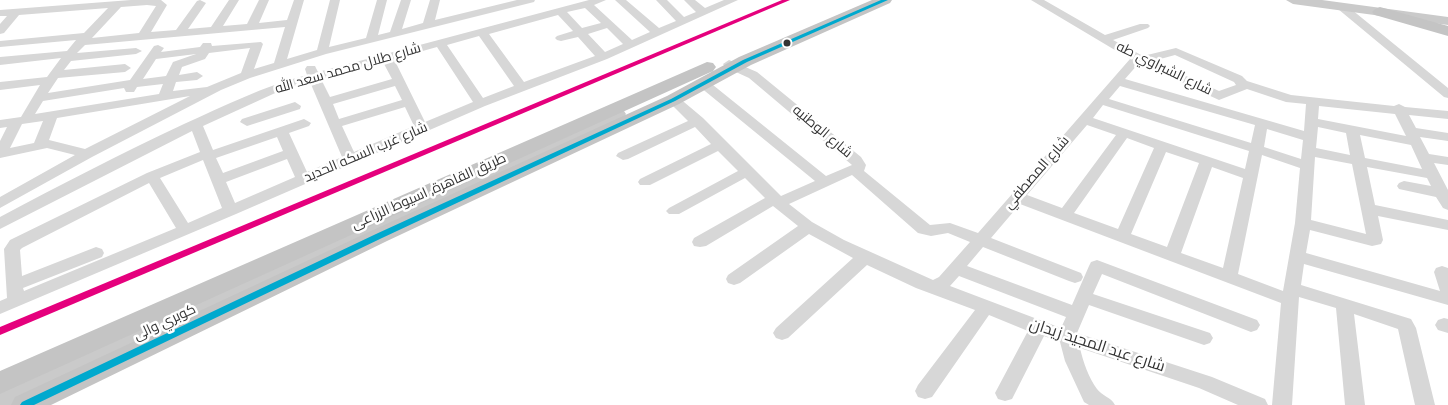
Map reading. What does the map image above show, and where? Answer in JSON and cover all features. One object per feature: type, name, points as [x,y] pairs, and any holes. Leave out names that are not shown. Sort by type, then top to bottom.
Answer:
[{"type":"highway","name":"طريق القاهرة, اسيوط الزراعى","points":[[0,383],[494,163],[768,37],[858,0]]},
{"type":"highway","name":"طريق القاهرة, اسيوط الزراعى","points":[[25,405],[379,236],[673,100],[707,78],[885,0]]},
{"type":"highway","points":[[1380,12],[1448,31]]},
{"type":"main road","points":[[1292,0],[1346,3],[1448,14]]},
{"type":"main road","points":[[1346,3],[1380,12],[1448,21]]},
{"type":"main road","name":"كوبري والى","points":[[0,400],[707,78]]},
{"type":"main road","name":"كوبري والى","points":[[0,393],[427,198],[473,176],[494,163]]},
{"type":"street","points":[[165,95],[173,74],[180,64],[201,57],[234,0]]},
{"type":"street","points":[[250,27],[264,0]]},
{"type":"street","points":[[280,63],[299,0]]},
{"type":"street","points":[[322,52],[335,0]]},
{"type":"street","points":[[371,40],[382,0]]},
{"type":"street","points":[[395,34],[406,0]]},
{"type":"street","points":[[428,26],[435,0]]},
{"type":"street","points":[[479,14],[481,0]]},
{"type":"street","name":"شارع طلال محمد سعد الله","points":[[0,224],[70,185],[280,86],[310,67],[322,52],[479,14],[515,2],[530,0]]},
{"type":"street","name":"شارع طلال محمد سعد الله","points":[[0,203],[87,154],[217,87],[280,63],[310,67],[387,57],[601,0]]},
{"type":"street","points":[[620,0],[658,33]]},
{"type":"street","points":[[661,0],[683,22]]},
{"type":"street","points":[[689,0],[704,13]]},
{"type":"street","name":"شارع غرب السكه الحديد","points":[[0,308],[15,293],[185,230],[480,103],[603,57],[733,0]]},
{"type":"street","name":"شارع الشبراوي طه","points":[[1036,0],[1140,59],[1219,96],[1223,96],[1244,85]]},
{"type":"street","points":[[0,13],[155,2],[162,5],[142,37]]},
{"type":"street","points":[[179,34],[201,3]]},
{"type":"street","points":[[1346,3],[1448,94]]},
{"type":"street","points":[[0,154],[21,120],[68,56],[118,4]]},
{"type":"street","points":[[587,4],[631,45]]},
{"type":"street","points":[[0,31],[16,12]]},
{"type":"street","points":[[560,12],[603,57]]},
{"type":"street","points":[[153,56],[250,27],[292,23]]},
{"type":"street","points":[[561,38],[609,24]]},
{"type":"street","points":[[1104,39],[1144,26]]},
{"type":"street","points":[[482,32],[522,88]]},
{"type":"street","points":[[0,44],[179,34],[256,44],[246,75]]},
{"type":"street","points":[[440,43],[480,103]]},
{"type":"street","points":[[120,102],[137,80],[160,44]]},
{"type":"street","points":[[1140,59],[1176,50],[1238,79],[1244,85],[1282,97],[1399,108],[1448,115]]},
{"type":"street","points":[[0,61],[136,51]]},
{"type":"street","points":[[387,57],[422,128]]},
{"type":"street","name":"شارع المصطفي","points":[[936,287],[942,284],[956,268],[1099,100],[1140,59]]},
{"type":"street","name":"شارع الوطنيه","points":[[737,64],[754,75],[856,160],[859,165],[857,172],[926,230],[933,232],[950,228],[1075,277]]},
{"type":"street","points":[[310,67],[350,159]]},
{"type":"street","points":[[0,96],[125,68]]},
{"type":"street","points":[[0,86],[93,89],[173,74],[197,76]]},
{"type":"street","points":[[707,78],[826,183]]},
{"type":"street","points":[[326,102],[399,81]]},
{"type":"street","points":[[1117,81],[1262,123],[1309,144],[1442,190]]},
{"type":"street","points":[[40,146],[50,119],[75,110],[217,87]]},
{"type":"street","points":[[75,110],[93,89]]},
{"type":"street","points":[[673,100],[698,121],[778,200]]},
{"type":"street","points":[[1099,100],[1257,149],[1309,144],[1352,130],[1414,137],[1448,137]]},
{"type":"street","points":[[1282,405],[1291,294],[1303,223],[1313,101]]},
{"type":"street","points":[[336,124],[410,102]]},
{"type":"street","points":[[0,124],[21,120],[50,119],[145,107],[167,106],[177,108]]},
{"type":"street","points":[[235,106],[258,139]]},
{"type":"street","points":[[247,122],[295,106]]},
{"type":"street","points":[[1399,108],[1442,190]]},
{"type":"street","points":[[1083,119],[1251,176]]},
{"type":"street","points":[[623,156],[698,121]]},
{"type":"street","points":[[96,252],[15,293],[6,252],[16,244],[102,208],[128,187],[152,176],[304,123]]},
{"type":"street","points":[[1229,277],[1262,123]]},
{"type":"street","points":[[196,125],[231,211]]},
{"type":"street","points":[[281,130],[303,180]]},
{"type":"street","points":[[1303,223],[1375,240],[1352,130]]},
{"type":"street","points":[[1065,215],[1124,133]]},
{"type":"street","points":[[0,154],[50,144],[87,154]]},
{"type":"street","points":[[645,182],[721,144]]},
{"type":"street","points":[[1122,236],[1162,146]]},
{"type":"street","points":[[17,163],[24,149]]},
{"type":"street","points":[[218,180],[291,153]]},
{"type":"street","points":[[1424,157],[1448,161]]},
{"type":"street","points":[[119,161],[128,187]]},
{"type":"street","points":[[1172,255],[1207,161]]},
{"type":"street","points":[[700,242],[778,200],[826,183],[857,168]]},
{"type":"street","points":[[674,212],[748,172]]},
{"type":"street","points":[[152,176],[185,230]]},
{"type":"street","points":[[1404,186],[1442,190]]},
{"type":"street","points":[[1016,197],[1229,277],[1291,294],[1344,305],[1405,324],[1425,405]]},
{"type":"street","name":"شارع عبد المجيد زيدان","points":[[778,200],[818,233],[922,284],[936,287],[1040,328],[1205,382],[1258,405]]},
{"type":"street","points":[[1369,209],[1448,225]]},
{"type":"street","points":[[734,279],[809,226]]},
{"type":"street","points":[[782,333],[866,256]]},
{"type":"street","points":[[1297,256],[1448,299]]},
{"type":"street","points":[[1104,405],[1091,396],[1074,360],[1067,336],[1098,266],[1251,325]]},
{"type":"street","points":[[956,268],[1080,306],[1204,338]]},
{"type":"street","points":[[1442,272],[1448,289]]},
{"type":"street","points":[[1344,305],[1355,405]]},
{"type":"street","points":[[925,391],[986,308]]},
{"type":"street","points":[[1005,393],[1040,328]]},
{"type":"transit line","points":[[0,331],[787,0]]},
{"type":"transit line","points":[[25,405],[379,236],[673,100],[745,61],[885,0]]}]
